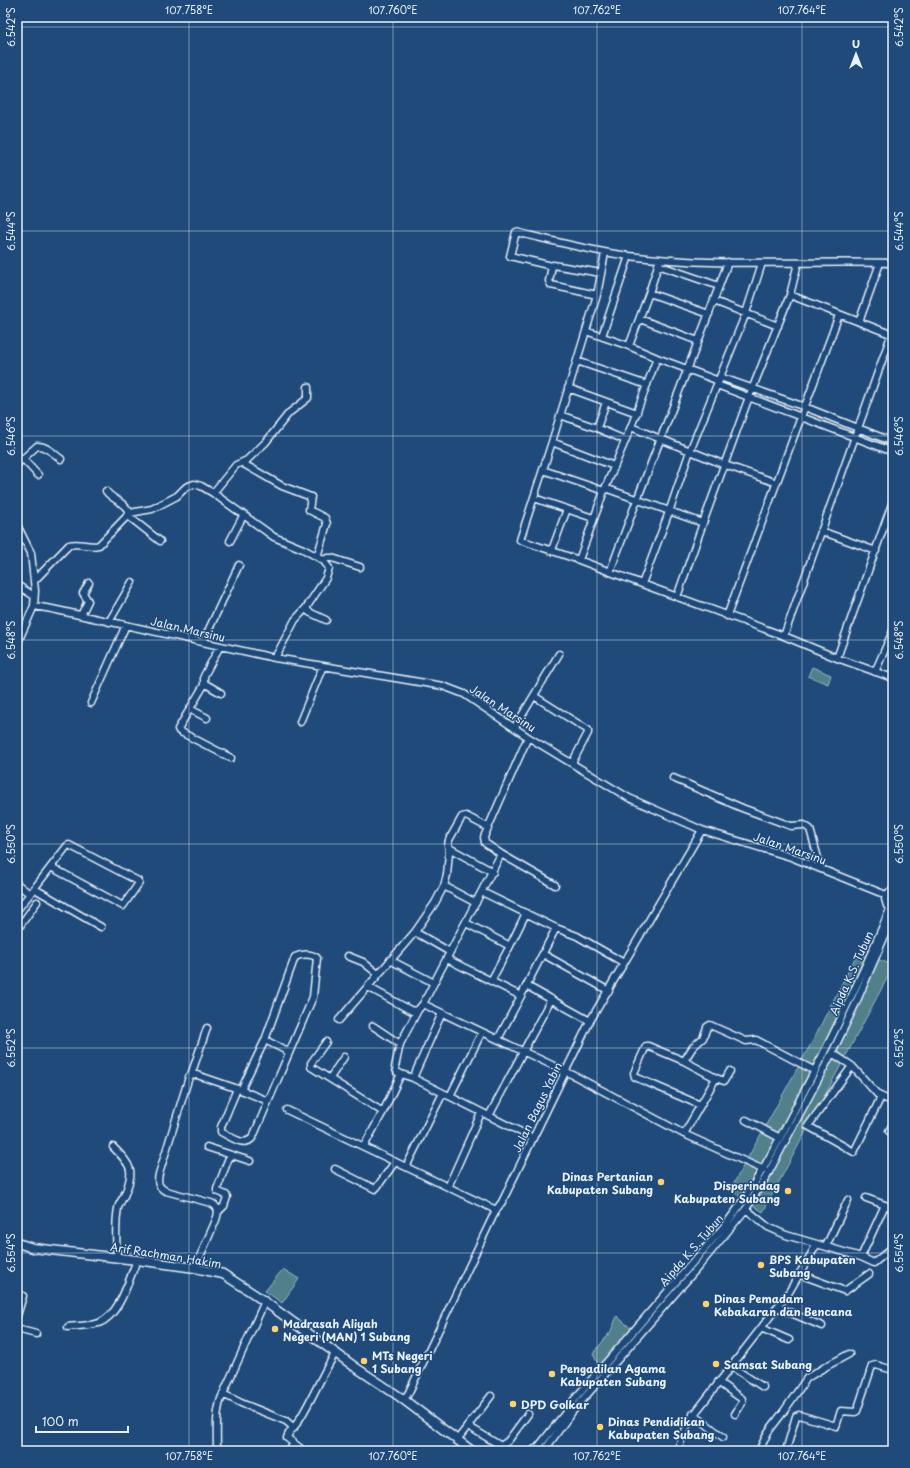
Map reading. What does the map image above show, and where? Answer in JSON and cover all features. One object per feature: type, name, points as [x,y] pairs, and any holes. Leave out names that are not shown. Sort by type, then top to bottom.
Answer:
[{"type":"main road","name":"Arif Rachman Hakim","points":[[17,1244],[33,1248],[195,1268],[223,1274],[234,1280],[404,1400],[472,1451]]},
{"type":"street","points":[[601,273],[555,265],[552,266],[510,256],[516,232],[605,253],[659,262],[719,286]]},
{"type":"street","points":[[605,253],[597,295],[520,540],[552,550],[893,678]]},
{"type":"street","points":[[602,336],[629,256]]},
{"type":"street","points":[[659,262],[893,263]]},
{"type":"street","points":[[630,346],[650,293],[659,262]]},
{"type":"street","points":[[610,572],[636,499],[688,369],[728,262]]},
{"type":"street","points":[[642,584],[690,451],[746,313],[762,263]]},
{"type":"street","points":[[678,597],[749,397],[790,295],[798,263]]},
{"type":"street","points":[[859,322],[880,263]]},
{"type":"street","points":[[552,266],[549,281],[551,285],[597,295]]},
{"type":"street","points":[[650,293],[709,314]]},
{"type":"street","points":[[784,636],[854,436],[892,333],[839,315],[790,295]]},
{"type":"street","points":[[714,301],[778,326]]},
{"type":"street","points":[[727,616],[839,315]]},
{"type":"street","points":[[640,319],[698,341]]},
{"type":"street","points":[[586,331],[630,346],[657,358],[719,381],[749,397],[893,452]]},
{"type":"street","points":[[579,560],[604,489],[631,427],[657,358]]},
{"type":"street","points":[[577,360],[647,385]]},
{"type":"street","points":[[719,381],[753,388],[893,442]]},
{"type":"street","points":[[213,493],[233,469],[266,442],[289,413],[308,398],[308,387]]},
{"type":"street","points":[[568,388],[636,413]]},
{"type":"street","points":[[597,428],[606,402]]},
{"type":"street","points":[[560,416],[597,428],[625,440]]},
{"type":"street","points":[[631,427],[725,465],[777,484]]},
{"type":"street","points":[[552,442],[614,466]]},
{"type":"street","points":[[17,464],[37,446],[44,447],[61,459]]},
{"type":"street","points":[[23,459],[38,475]]},
{"type":"street","points":[[242,463],[282,486],[311,497],[309,510],[325,518],[327,524],[317,557]]},
{"type":"street","points":[[543,470],[636,499],[703,523]]},
{"type":"street","points":[[35,580],[69,545],[76,543],[93,547],[99,545],[128,514],[152,509],[177,496],[190,485],[201,486],[244,514],[274,537],[323,560],[329,568],[326,578],[306,608],[295,620],[275,658]]},
{"type":"street","points":[[106,491],[110,496],[119,500],[128,509],[128,514],[160,541]]},
{"type":"street","points":[[534,498],[593,518]]},
{"type":"street","points":[[837,658],[893,501]]},
{"type":"street","points":[[552,550],[567,509]]},
{"type":"street","points":[[230,541],[244,514]]},
{"type":"street","points":[[17,525],[31,553],[35,580],[34,606],[17,644]]},
{"type":"street","points":[[821,531],[876,551]]},
{"type":"street","points":[[323,560],[332,558],[360,567]]},
{"type":"street","points":[[203,642],[239,565]]},
{"type":"street","points":[[81,615],[88,600],[83,593],[90,582]]},
{"type":"street","points":[[109,622],[132,582]]},
{"type":"street","points":[[17,585],[34,596]]},
{"type":"street","name":"Jalan Marsinu","points":[[34,606],[275,658],[443,686],[464,694],[486,707],[528,737],[629,798],[702,830],[791,857],[886,895]]},
{"type":"street","points":[[306,608],[309,612],[326,620]]},
{"type":"street","points":[[91,703],[126,625]]},
{"type":"street","points":[[875,672],[893,631]]},
{"type":"street","points":[[220,646],[204,676],[204,683],[178,728],[179,731],[231,758]]},
{"type":"street","points":[[515,727],[559,654]]},
{"type":"street","points":[[300,722],[323,666]]},
{"type":"street","points":[[204,683],[221,693]]},
{"type":"street","points":[[534,696],[588,730],[572,763]]},
{"type":"street","points":[[190,709],[207,718]]},
{"type":"street","points":[[528,737],[484,836],[485,843],[555,885]]},
{"type":"street","points":[[673,778],[742,808],[791,826],[808,826],[821,869]]},
{"type":"street","points":[[339,1020],[415,932],[435,904],[448,875],[449,840],[463,817],[466,816],[488,827]]},
{"type":"street","name":"Jalan Bagus Yabin","points":[[404,1400],[590,1021],[609,991],[702,830]]},
{"type":"street","points":[[17,910],[66,846],[69,845],[138,881],[139,883],[123,906],[51,867]]},
{"type":"street","points":[[449,848],[493,872]]},
{"type":"street","points":[[502,854],[423,1004],[418,1010],[400,1044],[395,1067],[397,1072],[413,1078],[533,1138]]},
{"type":"street","points":[[17,884],[100,927]]},
{"type":"street","points":[[444,886],[476,903]]},
{"type":"street","points":[[892,909],[885,903],[886,895],[893,891]]},
{"type":"street","points":[[482,892],[556,928],[577,936],[624,963]]},
{"type":"street","points":[[17,930],[37,902]]},
{"type":"street","name":"Aipda K.S. Tubun","points":[[535,1451],[566,1412],[567,1408],[726,1224],[764,1170],[849,1003],[892,909]]},
{"type":"street","points":[[491,981],[526,913]]},
{"type":"street","name":"Aipda K.S. Tubun","points":[[544,1451],[572,1412],[699,1266],[746,1208],[769,1172],[832,1053],[893,918]]},
{"type":"street","points":[[466,923],[510,946]]},
{"type":"street","points":[[498,1039],[556,928]]},
{"type":"street","points":[[415,932],[450,952]]},
{"type":"street","points":[[542,954],[609,991]]},
{"type":"street","points":[[311,955],[317,958],[313,997],[290,1052],[253,1137],[250,1140],[240,1142],[221,1132],[221,1127],[239,1089],[265,1040],[296,957],[311,955]]},
{"type":"street","points":[[348,956],[363,962],[378,974]]},
{"type":"street","points":[[446,959],[521,996]]},
{"type":"street","points":[[390,960],[434,983]]},
{"type":"street","points":[[526,986],[590,1021]]},
{"type":"street","points":[[368,987],[412,1010],[418,1010]]},
{"type":"street","points":[[489,1116],[550,999]]},
{"type":"street","points":[[423,1004],[566,1071],[684,1134],[764,1170]]},
{"type":"street","points":[[413,1078],[442,1013]]},
{"type":"street","points":[[684,1061],[693,1047],[703,1038],[707,1027],[710,1024],[746,1041],[756,1040],[815,1071]]},
{"type":"street","points":[[373,1026],[400,1044]]},
{"type":"street","points":[[207,1028],[188,1081],[159,1174],[158,1183],[161,1189],[166,1191],[214,1205],[218,1212]]},
{"type":"street","points":[[450,1096],[482,1032]]},
{"type":"street","points":[[265,1040],[290,1052]]},
{"type":"street","points":[[326,1042],[311,1063],[311,1066],[382,1112]]},
{"type":"street","points":[[700,1105],[634,1076],[646,1046],[684,1061],[724,1081],[730,1072]]},
{"type":"street","points":[[832,1053],[852,1066],[881,1097],[893,1102]]},
{"type":"street","points":[[330,1078],[344,1057]]},
{"type":"street","points":[[852,1066],[808,1126],[854,1152],[881,1097]]},
{"type":"street","points":[[364,1146],[401,1074]]},
{"type":"street","points":[[191,1075],[197,1075],[239,1089],[268,1101]]},
{"type":"street","points":[[684,1134],[716,1078]]},
{"type":"street","points":[[406,1167],[443,1093]]},
{"type":"street","points":[[287,1110],[496,1210]]},
{"type":"street","points":[[448,1187],[481,1113]]},
{"type":"street","points":[[746,1120],[780,1138]]},
{"type":"street","points":[[889,1131],[893,1124]]},
{"type":"street","points":[[207,1147],[250,1161]]},
{"type":"street","points":[[113,1148],[128,1162],[131,1172],[126,1190],[119,1205],[116,1221],[117,1258]]},
{"type":"street","points":[[195,1268],[218,1212],[224,1206],[227,1197],[217,1189],[230,1155]]},
{"type":"street","points":[[335,1168],[375,1189],[395,1162]]},
{"type":"street","points":[[866,1198],[893,1208]]},
{"type":"street","points":[[826,1246],[848,1200]]},
{"type":"street","points":[[861,1257],[885,1205]]},
{"type":"street","points":[[746,1208],[776,1231],[861,1257],[874,1263],[893,1247]]},
{"type":"street","points":[[677,1451],[686,1427],[693,1414],[732,1367],[789,1292],[817,1244]]},
{"type":"street","points":[[68,1327],[101,1322],[114,1312],[119,1304],[137,1260]]},
{"type":"street","points":[[799,1274],[845,1291],[870,1274]]},
{"type":"street","points":[[17,1293],[23,1296],[17,1316]]},
{"type":"street","points":[[217,1450],[217,1419],[220,1402],[264,1302]]},
{"type":"street","points":[[777,1307],[822,1326]]},
{"type":"street","points":[[761,1328],[789,1340]]},
{"type":"street","points":[[17,1329],[36,1334]]},
{"type":"street","points":[[301,1451],[300,1448],[287,1437],[308,1406],[318,1383],[336,1352]]},
{"type":"street","points":[[759,1451],[768,1432],[808,1378],[849,1354]]},
{"type":"street","points":[[786,1451],[796,1416],[799,1415],[836,1426],[842,1411],[857,1411],[872,1366],[876,1365],[893,1370]]},
{"type":"street","points":[[732,1367],[763,1387]]},
{"type":"street","points":[[718,1382],[742,1400],[742,1403],[735,1414]]},
{"type":"street","points":[[223,1394],[240,1403],[286,1421],[294,1428]]},
{"type":"street","points":[[457,1440],[492,1396]]},
{"type":"street","points":[[468,1426],[501,1446],[508,1441],[528,1414]]},
{"type":"street","points":[[693,1414],[723,1437]]},
{"type":"street","points":[[290,1451],[294,1443]]},
{"type":"green space","points":[[812,667],[831,675],[828,684],[808,676]]},
{"type":"green space","points":[[858,952],[893,965],[893,967],[763,1212],[730,1190],[812,1042]]},
{"type":"green space","points":[[283,1269],[299,1279],[282,1303],[265,1291]]},
{"type":"green space","points":[[617,1316],[636,1333],[602,1372],[593,1354],[611,1331]]},
{"type":"place","name":"Dinas Pertanian Kabupaten Subang","points":[[661,1182]]},
{"type":"place","name":"Disperindag Kabupaten Subang","points":[[788,1191]]},
{"type":"place","name":"BPS Kabupaten Subang","points":[[761,1265]]},
{"type":"place","name":"Dinas Pemadam Kebakaran dan Bencana","points":[[706,1304]]},
{"type":"place","name":"Madrasah Aliyah Negeri (MAN) 1 Subang","points":[[275,1329]]},
{"type":"place","name":"MTs Negeri 1 Subang","points":[[364,1361]]},
{"type":"place","name":"Samsat Subang","points":[[716,1364]]},
{"type":"place","name":"Pengadilan Agama Kabupaten Subang","points":[[552,1374]]},
{"type":"place","name":"DPD Golkar","points":[[513,1404]]},
{"type":"place","name":"Dinas Pendidikan Kabupaten Subang","points":[[600,1427]]}]
